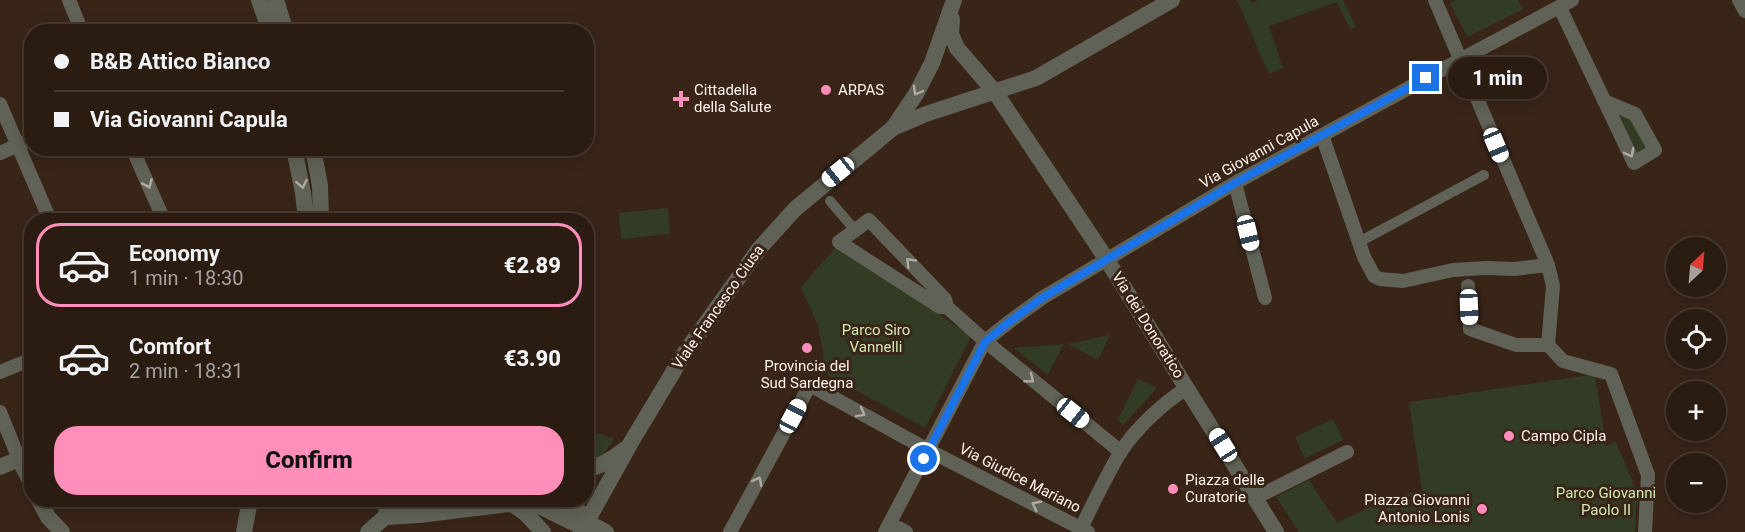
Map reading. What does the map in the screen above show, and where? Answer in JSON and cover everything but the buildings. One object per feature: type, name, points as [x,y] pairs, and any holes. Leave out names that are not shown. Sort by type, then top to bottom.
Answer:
[{"type":"street","points":[[69,0],[79,24]]},
{"type":"street","points":[[259,0],[267,24]]},
{"type":"street","points":[[276,0],[284,24]]},
{"type":"street","points":[[955,0],[951,34],[957,48],[995,92]]},
{"type":"street","name":"Viale Francesco Ciusa","points":[[584,527],[684,354],[766,240],[803,202],[892,128],[916,94],[937,53],[955,0]]},
{"type":"street","name":"Viale Francesco Ciusa","points":[[892,128],[926,114],[1036,78],[1172,0]]},
{"type":"street","points":[[1435,0],[1548,265],[1553,286],[1548,345]]},
{"type":"street","name":"Via Giovanni Capula","points":[[985,342],[1042,298],[1235,183],[1572,0]]},
{"type":"street","points":[[1739,0],[1745,11]]},
{"type":"street","points":[[1560,8],[1604,101]]},
{"type":"street","name":"Via dei Donoratico","points":[[995,92],[1107,260],[1276,532]]},
{"type":"street","points":[[0,104],[47,213]]},
{"type":"street","points":[[1322,135],[1369,270],[1374,276],[1380,279],[1403,281],[1453,270],[1486,268],[1514,270],[1548,265]]},
{"type":"street","points":[[0,153],[24,142]]},
{"type":"street","points":[[136,156],[161,213]]},
{"type":"street","points":[[296,156],[305,213]]},
{"type":"street","points":[[314,156],[320,186],[321,213]]},
{"type":"street","points":[[1359,242],[1484,175]]},
{"type":"street","points":[[1235,183],[1265,298]]},
{"type":"street","points":[[830,201],[855,230]]},
{"type":"street","points":[[947,307],[940,308],[839,242],[869,220],[945,299],[947,307],[985,342],[1121,452]]},
{"type":"street","points":[[1468,286],[1470,328],[1516,345],[1548,345],[1563,361],[1611,374],[1648,475],[1645,532]]},
{"type":"street","points":[[906,532],[887,528],[985,342]]},
{"type":"street","points":[[0,372],[24,362]]},
{"type":"street","name":"Via Giudice Mariano","points":[[730,532],[810,385],[1083,531]]},
{"type":"street","points":[[1083,531],[1121,452],[1152,416],[1174,396],[1187,388]]},
{"type":"street","points":[[0,412],[24,454]]},
{"type":"street","points":[[594,467],[613,458],[630,444]]},
{"type":"street","points":[[1255,498],[1347,452]]},
{"type":"street","points":[[0,467],[24,456]]},
{"type":"street","points":[[43,507],[48,517],[62,532]]},
{"type":"street","points":[[244,532],[249,507]]},
{"type":"street","points":[[385,518],[386,507]]},
{"type":"street","points":[[368,532],[385,518],[487,507]]},
{"type":"street","points":[[516,507],[543,532]]},
{"type":"street","points":[[540,507],[576,524],[606,532]]},
{"type":"street","points":[[570,507],[581,513],[584,527]]},
{"type":"green space","points":[[1237,0],[1250,0],[1252,3],[1258,0],[1343,0],[1356,27],[1350,29],[1337,2],[1269,26],[1283,68],[1269,74]]},
{"type":"green space","points":[[1457,0],[1518,0],[1523,9],[1467,37],[1450,3]]},
{"type":"green space","points":[[1616,113],[1632,119],[1649,148],[1636,155]]},
{"type":"green space","points":[[668,208],[670,234],[621,239],[619,213]]},
{"type":"green space","name":"Parco Siro Vannelli","points":[[836,247],[971,336],[925,428],[819,370],[824,357],[818,325],[801,287]]},
{"type":"green space","points":[[1110,335],[1098,360],[1068,344]]},
{"type":"green space","points":[[1064,344],[1048,375],[1014,348]]},
{"type":"green space","name":"Parco Giovanni Paolo II","points":[[1595,374],[1606,446],[1616,442],[1637,492],[1635,532],[1299,532],[1276,497],[1309,480],[1337,523],[1384,500],[1422,490],[1409,402]]},
{"type":"green space","points":[[1138,379],[1157,388],[1123,425],[1118,420]]},
{"type":"green space","points":[[1333,419],[1343,440],[1305,458],[1295,437]]},
{"type":"green space","points":[[594,432],[614,439],[602,456],[594,459]]},
{"type":"place","name":"ARPAS","points":[[826,90]]},
{"type":"place","name":"Cittadella della Salute","points":[[681,99]]},
{"type":"place","name":"Provincia del Sud Sardegna","points":[[807,348]]},
{"type":"place","name":"Campo Cipla","points":[[1509,436]]},
{"type":"place","name":"Piazza delle Curatorie","points":[[1173,489]]},
{"type":"place","name":"Piazza Giovanni Antonio Lonis","points":[[1482,509]]},
{"type":"route","points":[[924,459],[985,342],[1009,322],[1042,298],[1235,183],[1426,78]]}]
